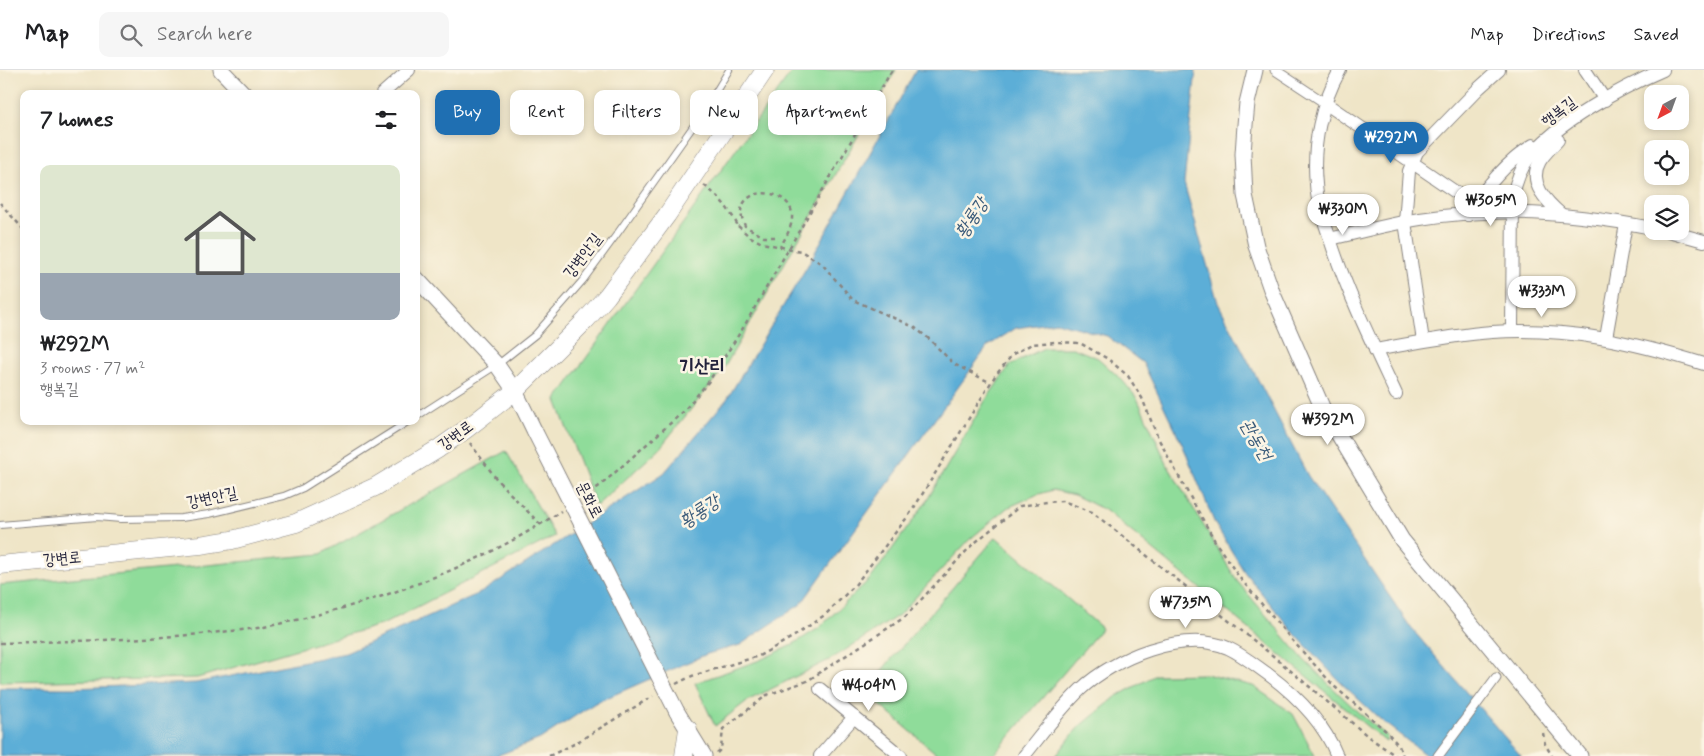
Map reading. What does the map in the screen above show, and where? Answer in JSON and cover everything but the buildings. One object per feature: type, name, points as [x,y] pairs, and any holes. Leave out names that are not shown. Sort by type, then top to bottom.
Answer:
[{"type":"main road","name":"강변로","points":[[0,565],[200,545],[232,540],[296,523],[375,487],[438,449],[515,391],[586,320],[607,296],[667,215],[765,70]]},
{"type":"main road","points":[[684,756],[688,729]]},
{"type":"street","points":[[221,70],[240,90]]},
{"type":"street","points":[[386,90],[409,70]]},
{"type":"street","points":[[1255,70],[1248,103],[1243,154],[1246,195],[1256,246],[1272,292],[1322,406],[1402,540],[1580,756]]},
{"type":"street","points":[[1275,70],[1457,193],[1468,214]]},
{"type":"street","points":[[1340,70],[1325,104],[1318,132],[1315,170],[1318,202],[1335,257],[1396,394]]},
{"type":"street","points":[[1423,341],[1405,222],[1409,171],[1417,152],[1479,88],[1500,70]]},
{"type":"street","points":[[1586,70],[1605,100]]},
{"type":"street","name":"행복길","points":[[1512,331],[1513,195],[1516,182],[1528,159],[1538,148],[1580,116],[1605,100],[1663,70]]},
{"type":"street","points":[[1468,214],[1475,203],[1528,148],[1580,116]]},
{"type":"street","points":[[1562,215],[1541,194],[1537,184],[1536,173],[1545,154],[1580,116]]},
{"type":"street","points":[[1330,239],[1405,222],[1468,214],[1513,212],[1562,215],[1644,227]]},
{"type":"street","points":[[1606,338],[1626,224]]},
{"type":"street","points":[[1689,237],[1704,241]]},
{"type":"street","name":"문화로","points":[[420,282],[497,366],[515,391],[677,712],[704,756]]},
{"type":"street","points":[[1375,350],[1490,332],[1539,331],[1606,338],[1704,364]]},
{"type":"street","points":[[1024,756],[1071,700],[1093,680],[1143,652],[1184,643],[1205,643],[1227,648],[1250,661],[1290,692],[1306,707],[1320,725],[1337,756]]},
{"type":"street","points":[[1438,756],[1496,678]]},
{"type":"street","points":[[820,689],[901,756]]},
{"type":"street","points":[[820,756],[854,717]]},
{"type":"lane","name":"강변안길","points":[[420,414],[497,366],[535,335],[584,279],[706,108],[728,70]]},
{"type":"lane","name":"강변안길","points":[[0,525],[97,517],[182,518],[209,514],[284,496],[303,488],[403,425]]},
{"type":"path","points":[[578,500],[601,485],[683,412],[709,381],[742,328],[892,70]]},
{"type":"path","points":[[693,176],[720,198],[738,226],[749,236],[762,243],[801,251],[822,264],[852,300],[914,327],[954,364],[991,383]]},
{"type":"path","points":[[775,237],[764,237],[745,226],[741,213],[742,208],[749,198],[756,194],[765,192],[777,196],[789,204],[792,213],[791,223],[780,247]]},
{"type":"path","points":[[0,203],[20,226]]},
{"type":"path","points":[[676,684],[692,676],[759,656],[796,635],[826,614],[855,585],[912,511],[991,383],[1013,354],[1032,344],[1055,342],[1080,343],[1108,359],[1128,376],[1142,398],[1158,438],[1183,484],[1216,543],[1239,577],[1291,639],[1335,687],[1387,732],[1399,746],[1403,756]]},
{"type":"path","points":[[462,432],[498,481],[541,525]]},
{"type":"path","points":[[712,756],[722,749],[723,729],[767,695],[807,681],[905,617],[972,545],[1020,506],[1063,501],[1092,512],[1272,655],[1370,738],[1396,756]]},
{"type":"path","points":[[0,643],[178,636],[263,627],[355,605],[422,582],[489,553],[541,525],[563,510]]},
{"type":"path","points":[[549,756],[574,744],[642,701],[659,693]]},
{"type":"green space","points":[[793,70],[896,70],[884,90],[779,90]]},
{"type":"green space","points":[[768,105],[768,135],[858,135],[724,368],[659,449],[596,506],[556,400],[746,135],[758,135],[758,119]]},
{"type":"green space","points":[[1044,348],[1073,348],[1098,358],[1123,381],[1137,398],[1168,466],[1237,581],[1304,660],[1359,713],[1387,736],[1386,742],[1105,510],[1074,495],[1053,490],[1036,495],[1007,508],[969,540],[899,615],[833,658],[747,701],[715,726],[695,683],[760,660],[790,646],[819,628],[872,577],[926,502],[985,401],[1010,365]]},
{"type":"green space","points":[[506,451],[555,536],[384,624],[197,678],[0,682],[0,585],[321,554]]},
{"type":"green space","points":[[996,537],[1102,628],[993,756],[939,756],[864,691]]},
{"type":"green space","points":[[1206,674],[1253,686],[1293,714],[1315,756],[1056,756],[1077,729],[1117,696],[1156,675]]},
{"type":"water","points":[[916,70],[1196,70],[1184,183],[1218,303],[1308,476],[1411,628],[1521,756],[1427,756],[1382,721],[1339,681],[1294,633],[1245,573],[1215,524],[1183,446],[1143,363],[1107,336],[1056,322],[1016,328],[988,346],[801,604],[740,645],[707,654],[595,703],[540,739],[496,756],[0,756],[0,688],[74,688],[196,683],[346,653],[482,592],[664,473],[727,399],[808,265],[880,135],[886,135],[886,124]]},
{"type":"district","name":"기산리","points":[[702,366]]},
{"type":"water label","name":"황룡강","points":[[972,218]]},
{"type":"water label","name":"관동천","points":[[1256,440]]},
{"type":"water label","name":"황룡강","points":[[700,512]]}]
